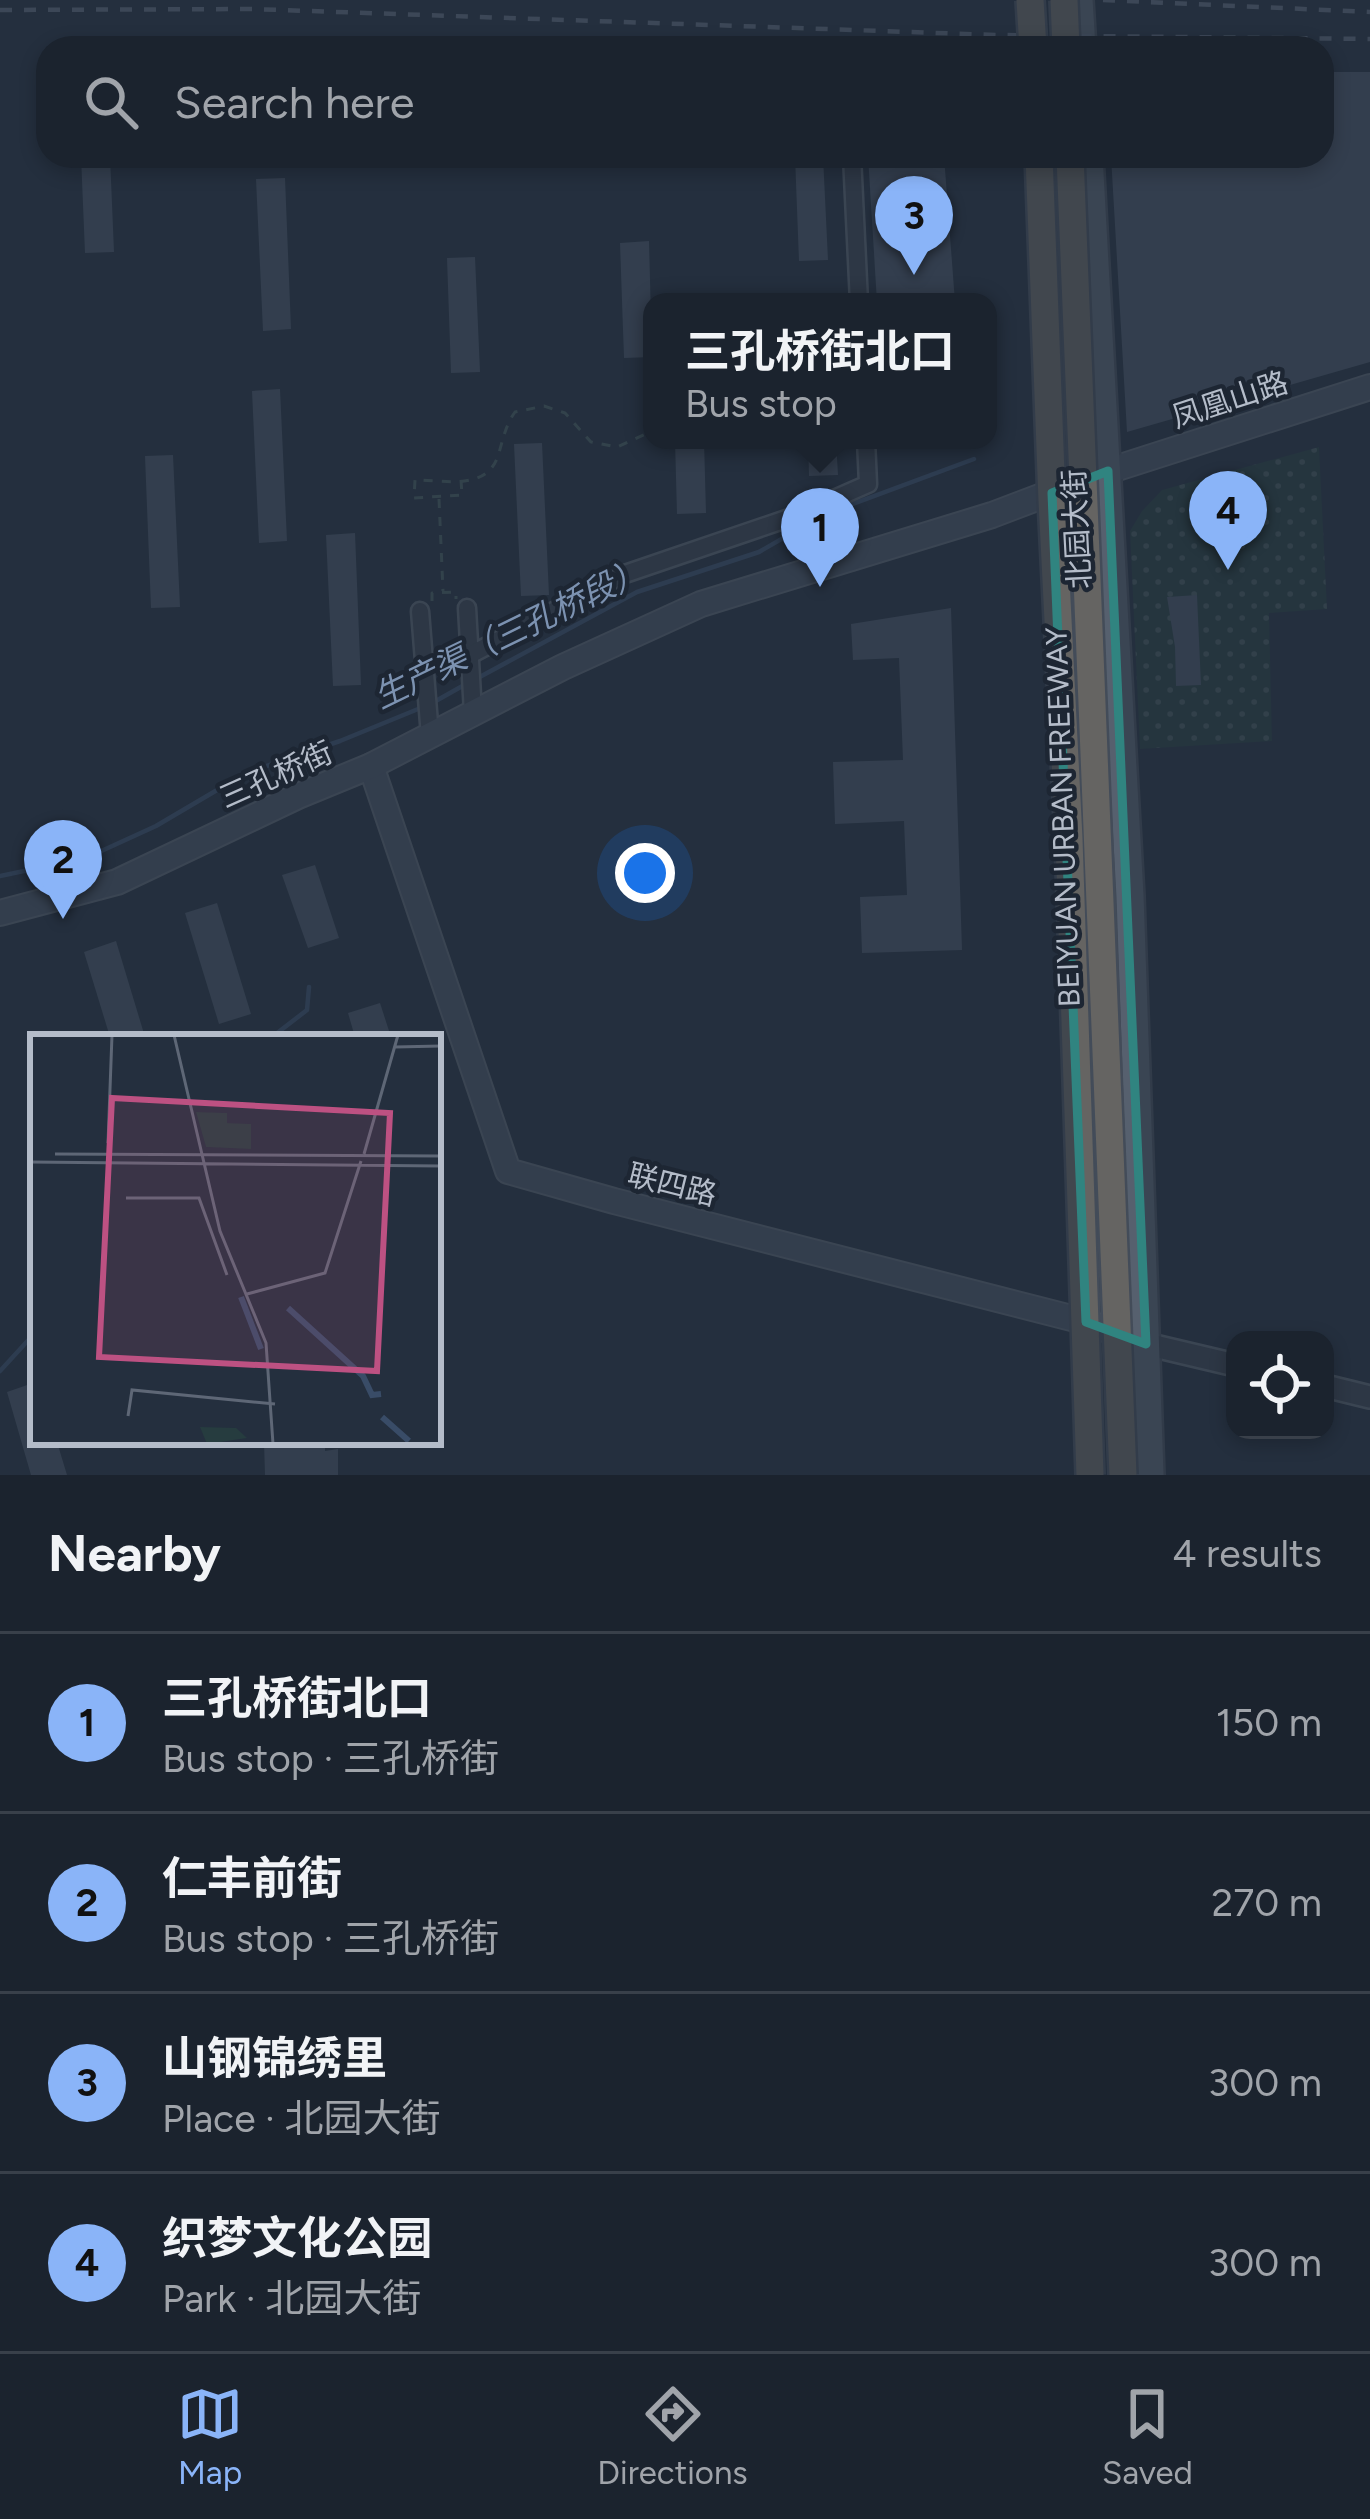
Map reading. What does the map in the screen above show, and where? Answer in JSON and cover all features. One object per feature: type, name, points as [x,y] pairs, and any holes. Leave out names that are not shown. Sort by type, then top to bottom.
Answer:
[{"type":"highway","points":[[1029,0],[1030,36]]},
{"type":"highway","points":[[1064,0],[1066,36]]},
{"type":"highway","name":"BEIYUAN URBAN FREEWAY","points":[[1036,168],[1069,839],[1087,1475]]},
{"type":"highway","name":"BEIYUAN URBAN FREEWAY","points":[[1070,168],[1123,1475]]},
{"type":"highway","points":[[1069,839],[1071,917],[1062,1145],[1074,1475]]},
{"type":"main road","points":[[1079,0],[1081,36]]},
{"type":"main road","name":"北园大街","points":[[1035,168],[1087,1475]]},
{"type":"main road","name":"北园大街","points":[[1090,168],[1130,896],[1150,1475]]},
{"type":"main road","name":"凤凰山路","points":[[1108,471],[1370,387]]},
{"type":"main road","name":"三孔桥街","points":[[0,914],[117,882],[430,736],[473,702],[701,604],[1108,471]]},
{"type":"main road","name":"联四路","points":[[370,766],[508,1171],[1083,1321],[1146,1344]]},
{"type":"street","points":[[853,168],[859,293]]},
{"type":"street","points":[[470,663],[622,575],[795,516],[868,484],[866,449]]},
{"type":"street","points":[[467,608],[473,702]]},
{"type":"street","points":[[420,610],[430,736]]},
{"type":"street","name":"联四路","points":[[1146,1344],[1226,1363]]},
{"type":"street","points":[[1334,1388],[1370,1397]]},
{"type":"path","points":[[460,480],[462,495],[414,498],[415,480],[460,480],[476,481],[487,476],[515,412],[544,406],[565,412],[591,442],[617,447],[643,435]]},
{"type":"path","points":[[439,497],[443,593]]},
{"type":"path","points":[[432,593],[456,592]]},
{"type":"highlighted area","points":[[1108,471],[1146,1344],[1086,1322],[1052,493]]},
{"type":"green space","points":[[1319,447],[1327,609],[1269,613],[1272,741],[1140,749],[1130,531],[1162,490]]},
{"type":"building","points":[[1334,72],[1370,72],[1370,362],[1127,432],[1112,168],[1334,168]]},
{"type":"building","points":[[81,168],[110,168],[114,252],[85,253]]},
{"type":"building","points":[[795,168],[824,168],[828,260],[799,261]]},
{"type":"building","points":[[869,168],[945,168],[954,293],[876,293]]},
{"type":"building","points":[[285,178],[291,329],[263,331],[256,179]]},
{"type":"building","points":[[649,241],[650,293],[643,293],[643,357],[624,358],[620,243]]},
{"type":"building","points":[[475,257],[480,372],[451,373],[447,258]]},
{"type":"building","points":[[280,389],[287,541],[259,543],[252,391]]},
{"type":"building","points":[[542,443],[549,595],[521,596],[514,444]]},
{"type":"building","points":[[675,449],[704,449],[706,513],[677,514]]},
{"type":"building","points":[[808,449],[837,449],[838,475],[809,476]]},
{"type":"building","points":[[173,455],[180,607],[151,608],[145,456]]},
{"type":"building","points":[[355,533],[361,685],[333,686],[326,535]]},
{"type":"building","points":[[1197,595],[1201,685],[1176,686],[1167,597]]},
{"type":"building","points":[[951,608],[962,950],[862,953],[860,897],[907,895],[904,821],[835,824],[833,762],[903,760],[899,658],[853,660],[851,624]]},
{"type":"building","points":[[315,865],[339,938],[308,948],[282,875]]},
{"type":"building","points":[[217,903],[251,1014],[219,1024],[185,913]]},
{"type":"building","points":[[116,941],[144,1034],[109,1034],[84,952]]},
{"type":"building","points":[[380,1003],[390,1034],[354,1034],[348,1013]]},
{"type":"building","points":[[30,1384],[30,1445],[58,1445],[67,1475],[31,1475],[7,1392]]},
{"type":"building","points":[[264,1445],[338,1449],[338,1475],[265,1475]]},
{"type":"waterway","name":"生产渠（三孔桥段）","points":[[476,679],[637,592],[759,552],[823,515],[974,459]]},
{"type":"waterway","name":"生产渠（三孔桥段）","points":[[434,702],[466,684]]},
{"type":"waterway","name":"生产渠（三孔桥段）","points":[[0,876],[86,858],[156,826],[246,773],[423,707]]},
{"type":"waterway","points":[[276,1034],[307,1010],[309,987]]},
{"type":"waterway","points":[[0,1371],[30,1338]]},
{"type":"railway","points":[[1103,0],[1370,12]]},
{"type":"railway","points":[[0,10],[252,9],[1090,36]]},
{"type":"railway","points":[[1334,39],[1370,39]]},
{"type":"place","name":"山钢锦绣里","points":[[914,275]]},
{"type":"place","name":"织梦文化公园","points":[[1228,570]]},
{"type":"place","name":"三孔桥街北口","points":[[820,587]]},
{"type":"place","name":"仁丰前街","points":[[63,919]]}]
